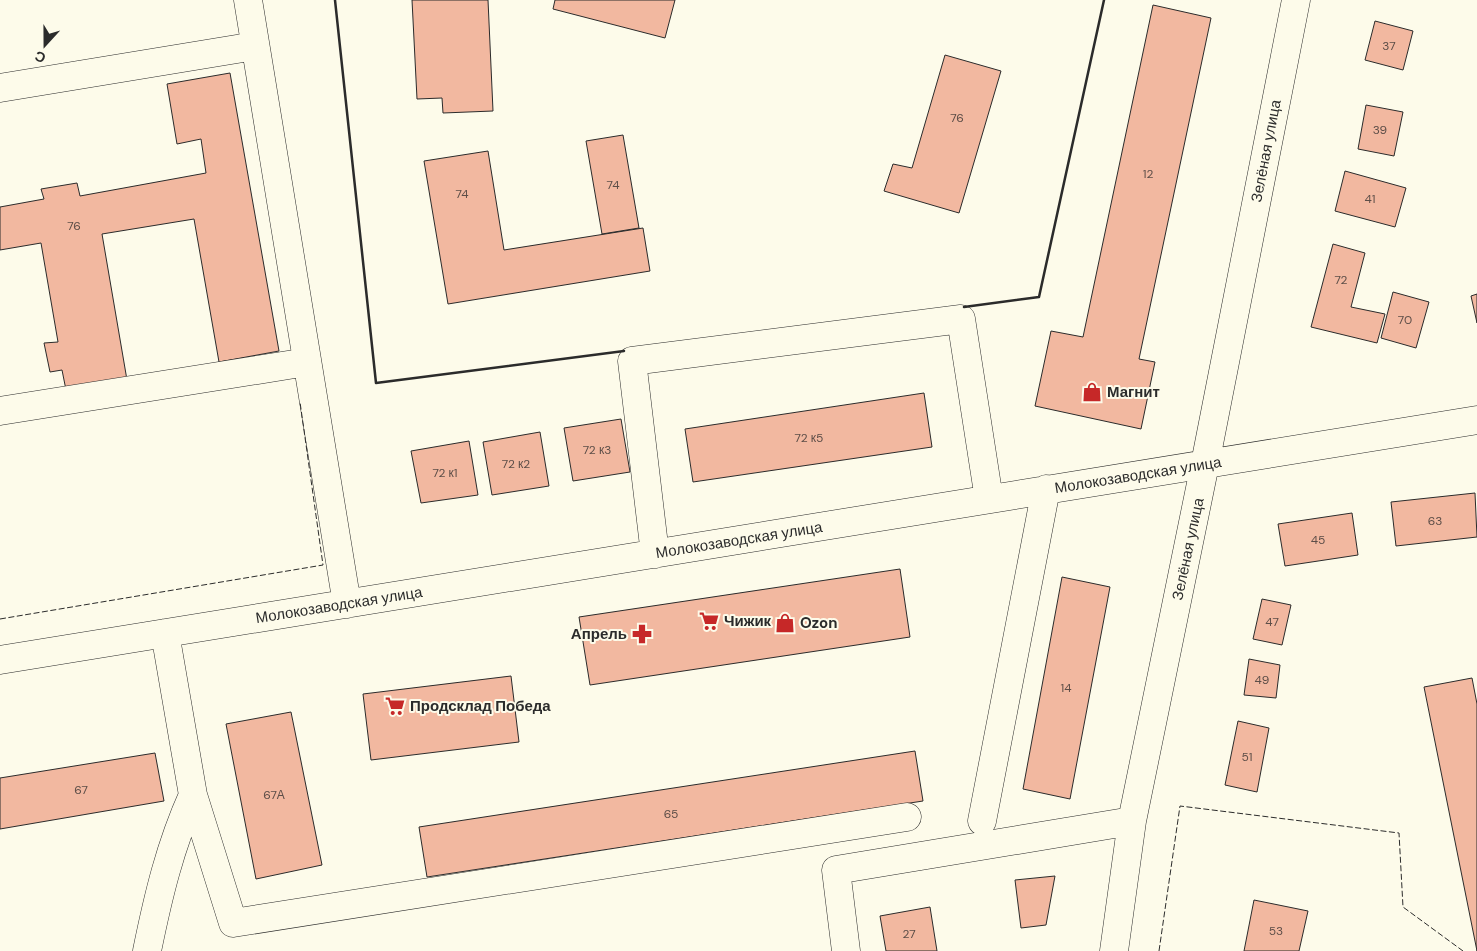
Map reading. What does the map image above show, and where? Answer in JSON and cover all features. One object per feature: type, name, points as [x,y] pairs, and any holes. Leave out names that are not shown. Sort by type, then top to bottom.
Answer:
[{"type":"street","points":[[248,0],[347,604]]},
{"type":"street","name":"Зелёная улица","points":[[1114,951],[1132,821],[1205,464],[1296,0]]},
{"type":"street","points":[[0,88],[255,46]]},
{"type":"street","points":[[656,554],[632,361],[962,319],[989,500]]},
{"type":"street","points":[[0,411],[307,362]]},
{"type":"street","name":"Молокозаводская улица","points":[[0,660],[1477,420]]},
{"type":"street","points":[[982,821],[1046,489]]},
{"type":"street","points":[[165,633],[192,795],[234,923],[907,817]]},
{"type":"street","points":[[147,951],[162,878],[179,826],[192,795]]},
{"type":"street","points":[[846,951],[836,870],[1132,821]]},
{"type":"building","points":[[412,0],[488,0],[493,111],[443,113],[442,98],[417,99]]},
{"type":"building","points":[[555,0],[675,0],[665,38],[553,9]]},
{"type":"building","points":[[1153,5],[1211,18],[1139,359],[1155,362],[1141,429],[1035,406],[1051,331],[1083,337]]},
{"type":"building","points":[[1375,21],[1413,31],[1403,70],[1365,60]]},
{"type":"building","points":[[945,55],[1001,71],[959,213],[884,191],[893,164],[912,168]]},
{"type":"building","points":[[230,73],[279,351],[219,362],[194,219],[102,234],[127,380],[66,390],[62,370],[50,372],[44,343],[58,342],[41,243],[0,250],[0,207],[44,199],[41,189],[77,183],[80,196],[206,173],[201,139],[177,144],[167,84]]},
{"type":"building","points":[[1366,105],[1403,112],[1394,156],[1358,149]]},
{"type":"building","points":[[623,135],[639,228],[602,234],[586,141]]},
{"type":"building","points":[[488,151],[504,250],[643,228],[650,271],[448,304],[424,161]]},
{"type":"building","points":[[1345,171],[1406,188],[1395,227],[1335,211]]},
{"type":"building","points":[[1333,244],[1365,253],[1351,307],[1385,314],[1377,343],[1311,327]]},
{"type":"building","points":[[1393,292],[1429,302],[1416,348],[1381,338]]},
{"type":"building","points":[[1477,294],[1477,323],[1471,296]]},
{"type":"building","points":[[924,393],[932,447],[693,482],[685,429]]},
{"type":"building","points":[[621,419],[630,472],[573,481],[564,428]]},
{"type":"building","points":[[540,432],[549,486],[492,495],[483,442]]},
{"type":"building","points":[[469,441],[478,495],[421,503],[411,451]]},
{"type":"building","points":[[1475,493],[1477,537],[1396,546],[1391,502]]},
{"type":"building","points":[[1352,513],[1358,555],[1285,566],[1278,524]]},
{"type":"building","points":[[900,569],[910,637],[590,685],[579,617]]},
{"type":"building","points":[[1062,577],[1110,587],[1070,799],[1023,789]]},
{"type":"building","points":[[1262,599],[1291,605],[1282,645],[1253,639]]},
{"type":"building","points":[[1249,659],[1280,665],[1276,698],[1244,695]]},
{"type":"building","points":[[511,676],[519,742],[371,760],[363,694]]},
{"type":"building","points":[[1472,678],[1477,704],[1477,951],[1424,687]]},
{"type":"building","points":[[291,712],[322,865],[256,879],[226,724]]},
{"type":"building","points":[[1238,721],[1269,728],[1257,792],[1225,785]]},
{"type":"building","points":[[915,751],[923,801],[427,877],[419,827]]},
{"type":"building","points":[[155,753],[164,801],[0,829],[0,778]]},
{"type":"building","points":[[1055,876],[1046,925],[1021,928],[1015,880]]},
{"type":"building","points":[[1254,900],[1308,911],[1299,951],[1244,951]]},
{"type":"building","points":[[930,907],[937,951],[886,951],[880,916]]},
{"type":"fence","points":[[0,619],[323,565],[300,402]]},
{"type":"fence","points":[[1159,951],[1180,806],[1399,833],[1403,907],[1463,951]]},
{"type":"wall","points":[[335,0],[376,383],[624,351]]},
{"type":"wall","points":[[964,307],[1039,297],[1104,0]]},
{"type":"place","name":"Магнит","points":[[1092,392]]},
{"type":"place","name":"Чижик","points":[[709,621]]},
{"type":"place","name":"Ozon","points":[[785,623]]},
{"type":"place","name":"Апрель","points":[[642,634]]},
{"type":"place","name":"Продсклад Победа","points":[[395,706]]}]
